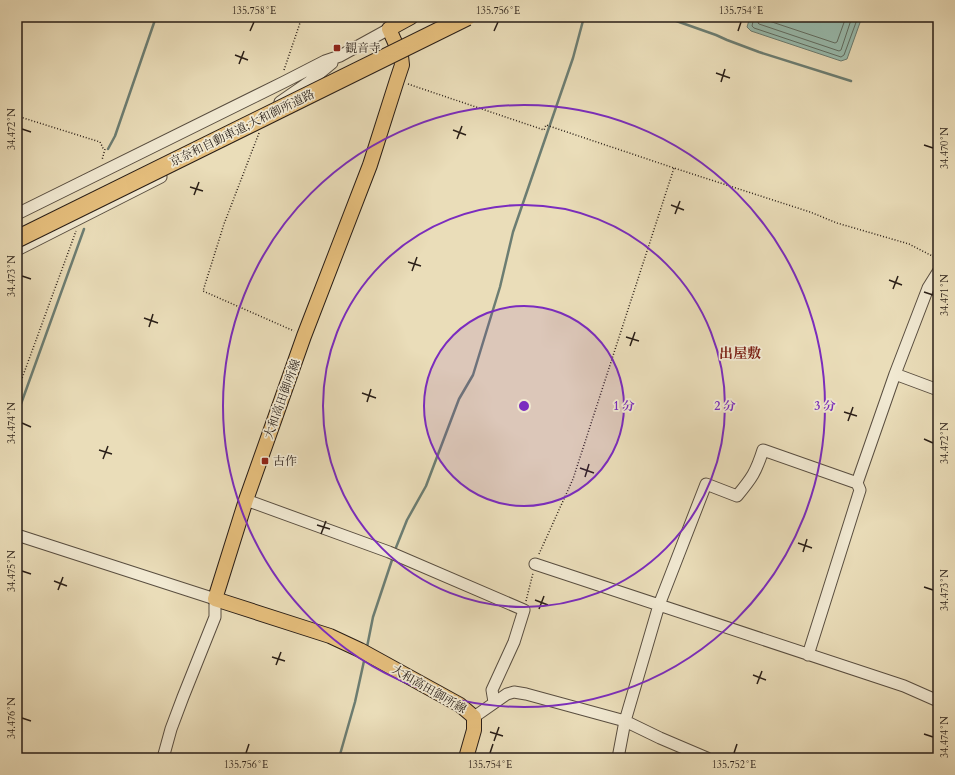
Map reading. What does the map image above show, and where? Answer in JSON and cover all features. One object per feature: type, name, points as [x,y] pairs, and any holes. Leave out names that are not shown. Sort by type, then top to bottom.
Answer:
[{"type":"highway","name":"京奈和自動車道;大和御所道路","points":[[17,239],[467,17]]},
{"type":"main road","points":[[389,29],[411,17]]},
{"type":"main road","name":"大和高田御所線","points":[[389,29],[402,65],[370,165],[304,336],[246,500],[215,599],[296,624],[336,639],[360,650],[460,705],[474,717],[474,730],[466,758]]},
{"type":"street","points":[[17,214],[325,61],[340,56],[389,29]]},
{"type":"street","points":[[17,250],[213,151],[309,82],[340,56]]},
{"type":"street","points":[[808,655],[860,490],[857,483],[894,374],[928,288],[938,272]]},
{"type":"street","points":[[894,374],[938,390]]},
{"type":"street","points":[[618,758],[625,721],[659,604],[706,484],[737,496],[758,468],[763,450],[857,483]]},
{"type":"street","points":[[246,500],[393,554],[524,610],[514,642],[492,690],[494,702]]},
{"type":"street","points":[[17,535],[215,599],[215,616],[171,729],[163,758]]},
{"type":"street","points":[[535,564],[904,686],[938,701]]},
{"type":"street","points":[[474,717],[506,694],[514,692],[526,694],[625,721],[707,758]]},
{"type":"path","points":[[284,82],[284,70],[302,17]]},
{"type":"path","points":[[397,80],[544,130],[546,125],[810,212],[837,223],[909,244],[938,259]]},
{"type":"path","points":[[17,116],[100,142],[103,148],[106,149],[99,172]]},
{"type":"path","points":[[260,128],[224,224],[203,291],[304,336]]},
{"type":"path","points":[[524,610],[535,564],[572,479],[674,168]]},
{"type":"path","points":[[17,392],[77,228],[77,220]]},
{"type":"water","points":[[750,17],[862,17],[847,59],[841,61],[751,31],[747,27]]},
{"type":"waterway","points":[[108,149],[115,136],[156,17]]},
{"type":"waterway","points":[[395,550],[407,520],[426,486],[459,399],[473,375],[500,287],[513,232],[573,58],[584,17]]},
{"type":"waterway","points":[[665,17],[759,52],[851,81]]},
{"type":"waterway","points":[[17,415],[84,229]]},
{"type":"waterway","points":[[367,647],[373,617],[393,557]]},
{"type":"waterway","points":[[339,758],[355,702],[364,661]]},
{"type":"place","name":"観音寺","points":[[337,48]]},
{"type":"place","name":"古作","points":[[265,461]]},
{"type":"district","name":"出屋敷","points":[[740,353]]}]
